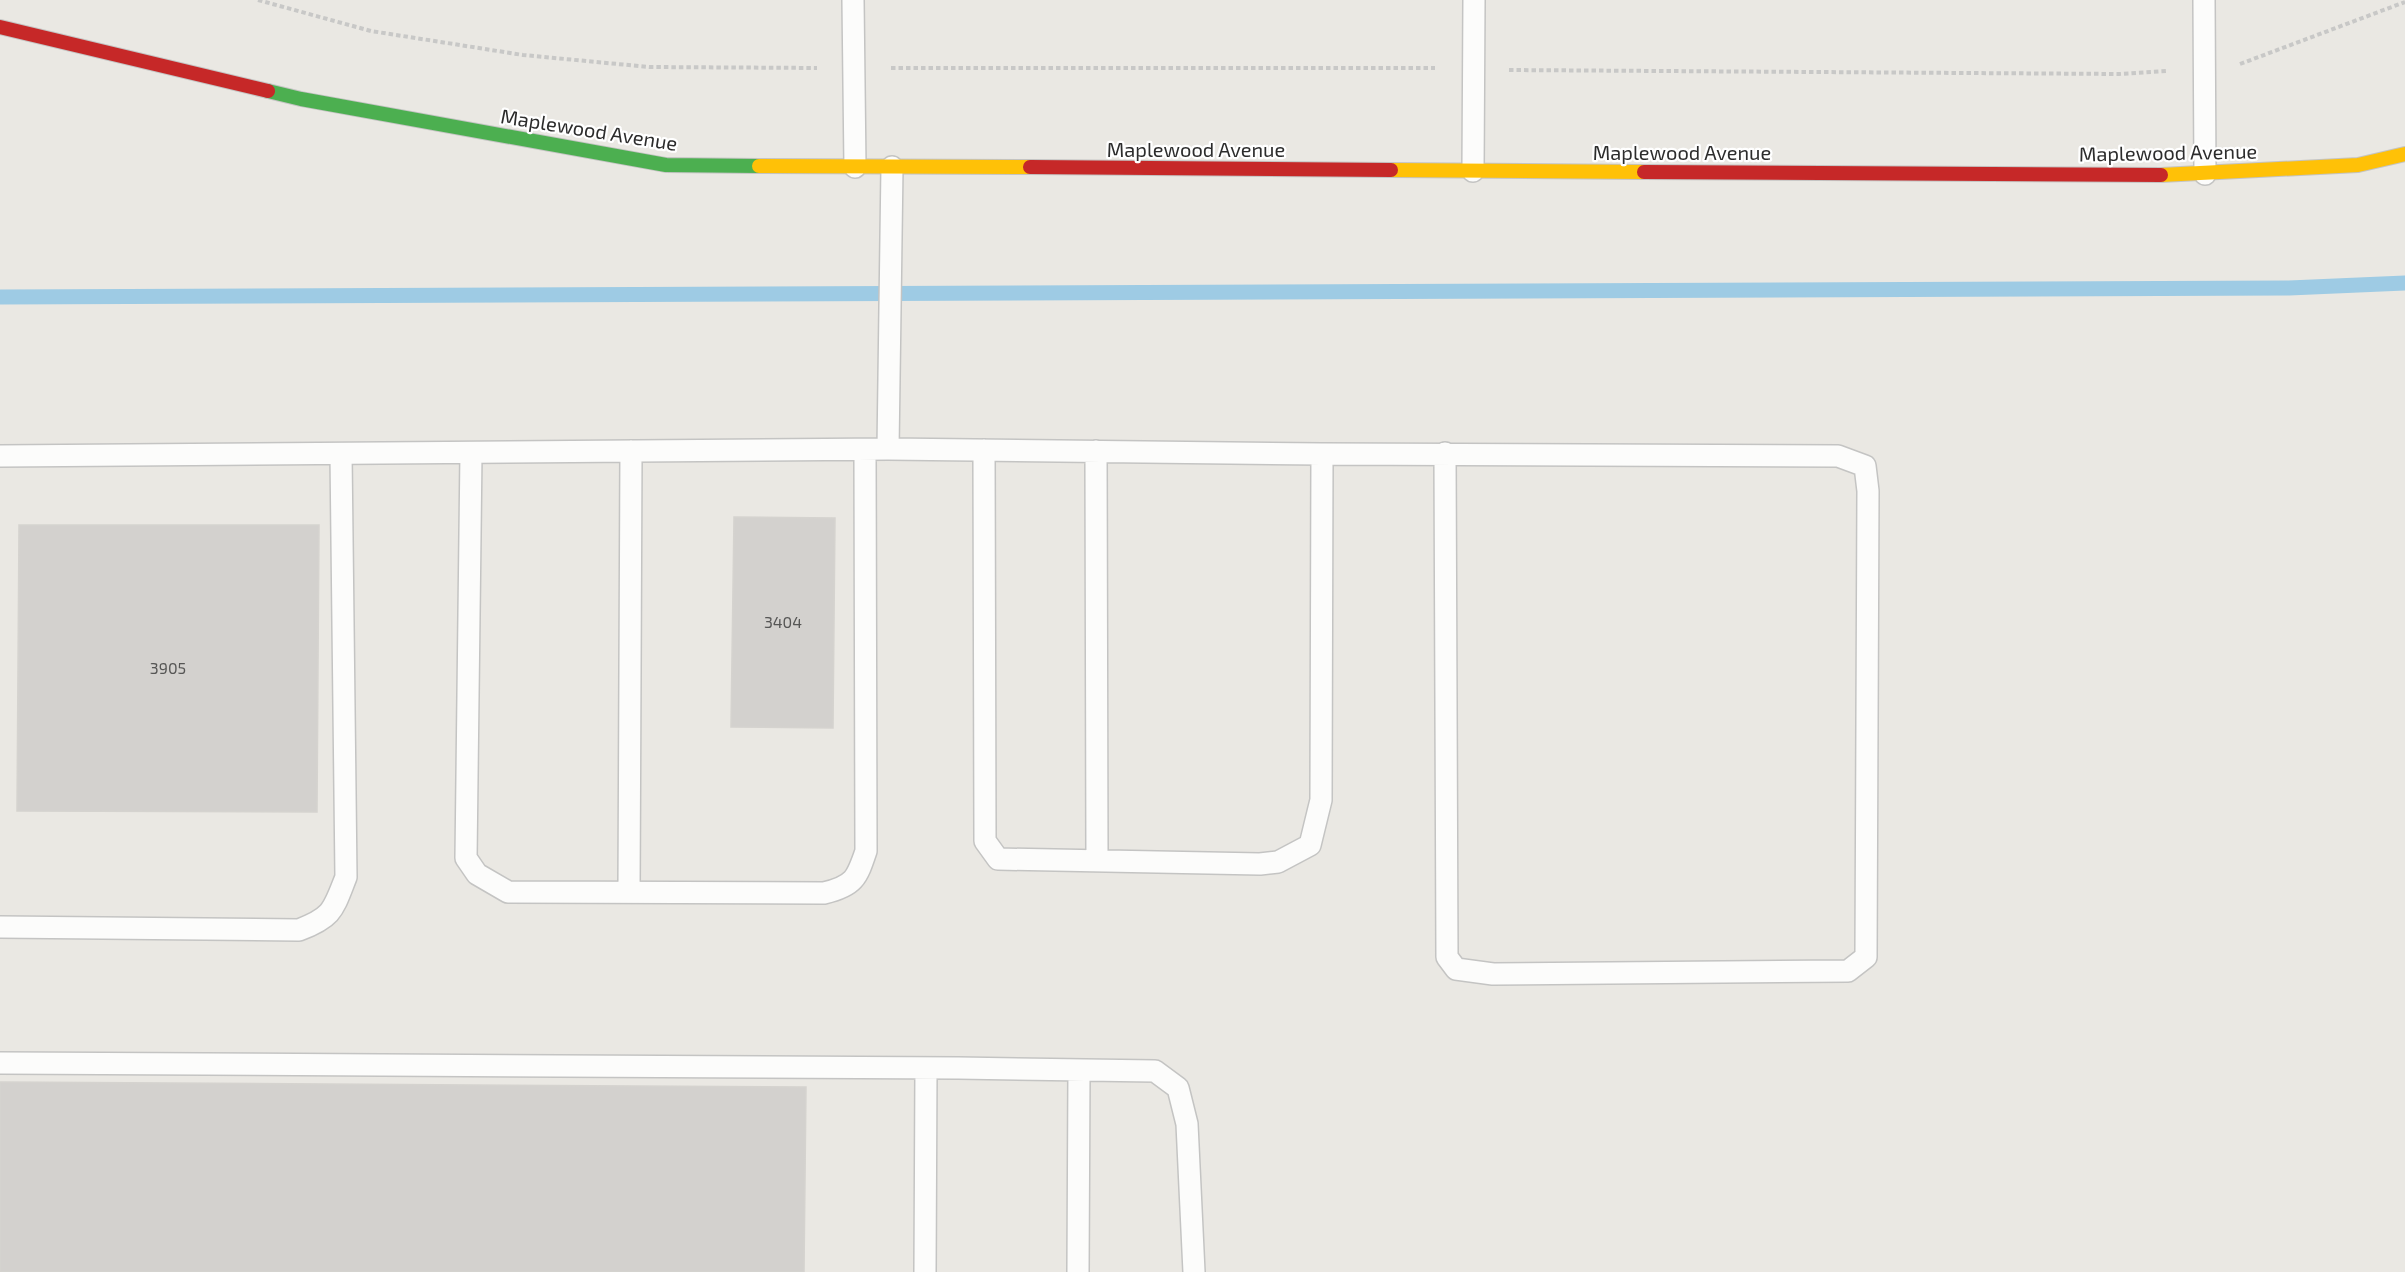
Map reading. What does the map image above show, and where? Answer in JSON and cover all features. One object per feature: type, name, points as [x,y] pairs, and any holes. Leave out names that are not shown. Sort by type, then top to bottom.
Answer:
[{"type":"street","name":"Maplewood Avenue","points":[[0,27],[300,99],[666,165],[2155,175],[2358,165],[2405,154]]},
{"type":"lane","points":[[854,0],[855,167]]},
{"type":"lane","points":[[1473,171],[1474,0]]},
{"type":"lane","points":[[2204,0],[2205,174]]},
{"type":"lane","points":[[888,449],[892,167]]},
{"type":"lane","points":[[0,456],[888,449],[1322,454],[1445,453],[1838,456],[1865,466],[1868,491],[1866,957],[1848,970],[1493,974],[1456,969],[1447,957],[1445,453]]},
{"type":"lane","points":[[471,453],[466,858],[477,874],[508,891],[824,893],[842,889],[857,877],[866,851],[865,450]]},
{"type":"lane","points":[[984,450],[985,841],[998,859],[1260,864],[1278,862],[1310,845],[1321,800],[1322,454]]},
{"type":"lane","points":[[1096,451],[1097,861]]},
{"type":"lane","points":[[629,891],[631,452]]},
{"type":"lane","points":[[0,927],[299,930],[321,921],[335,905],[346,877],[341,454]]},
{"type":"lane","points":[[0,1063],[1155,1071],[1178,1088],[1187,1124],[1194,1272]]},
{"type":"lane","points":[[925,1272],[926,1068]]},
{"type":"lane","points":[[1078,1272],[1079,1070]]},
{"type":"path","points":[[258,0],[371,30],[523,56],[649,67],[1397,66],[1543,71],[2119,74],[2223,69],[2405,2]]},
{"type":"building","points":[[734,517],[835,518],[833,728],[731,727]]},
{"type":"building","points":[[19,525],[319,525],[317,812],[17,811]]},
{"type":"building","points":[[0,1082],[806,1087],[804,1272],[0,1272]]},
{"type":"waterway","points":[[0,297],[2289,288],[2405,283]]},
{"type":"traffic: fast","points":[[268,91],[301,99],[666,165],[759,166]]},
{"type":"traffic: slow","points":[[2161,175],[2358,165],[2405,154]]},
{"type":"traffic: slow","points":[[759,166],[1030,167]]},
{"type":"traffic: slow","points":[[1391,170],[1644,172]]},
{"type":"traffic: jam","points":[[0,27],[268,91]]},
{"type":"traffic: jam","points":[[1030,167],[1391,170]]},
{"type":"traffic: jam","points":[[1644,172],[2161,175]]}]
